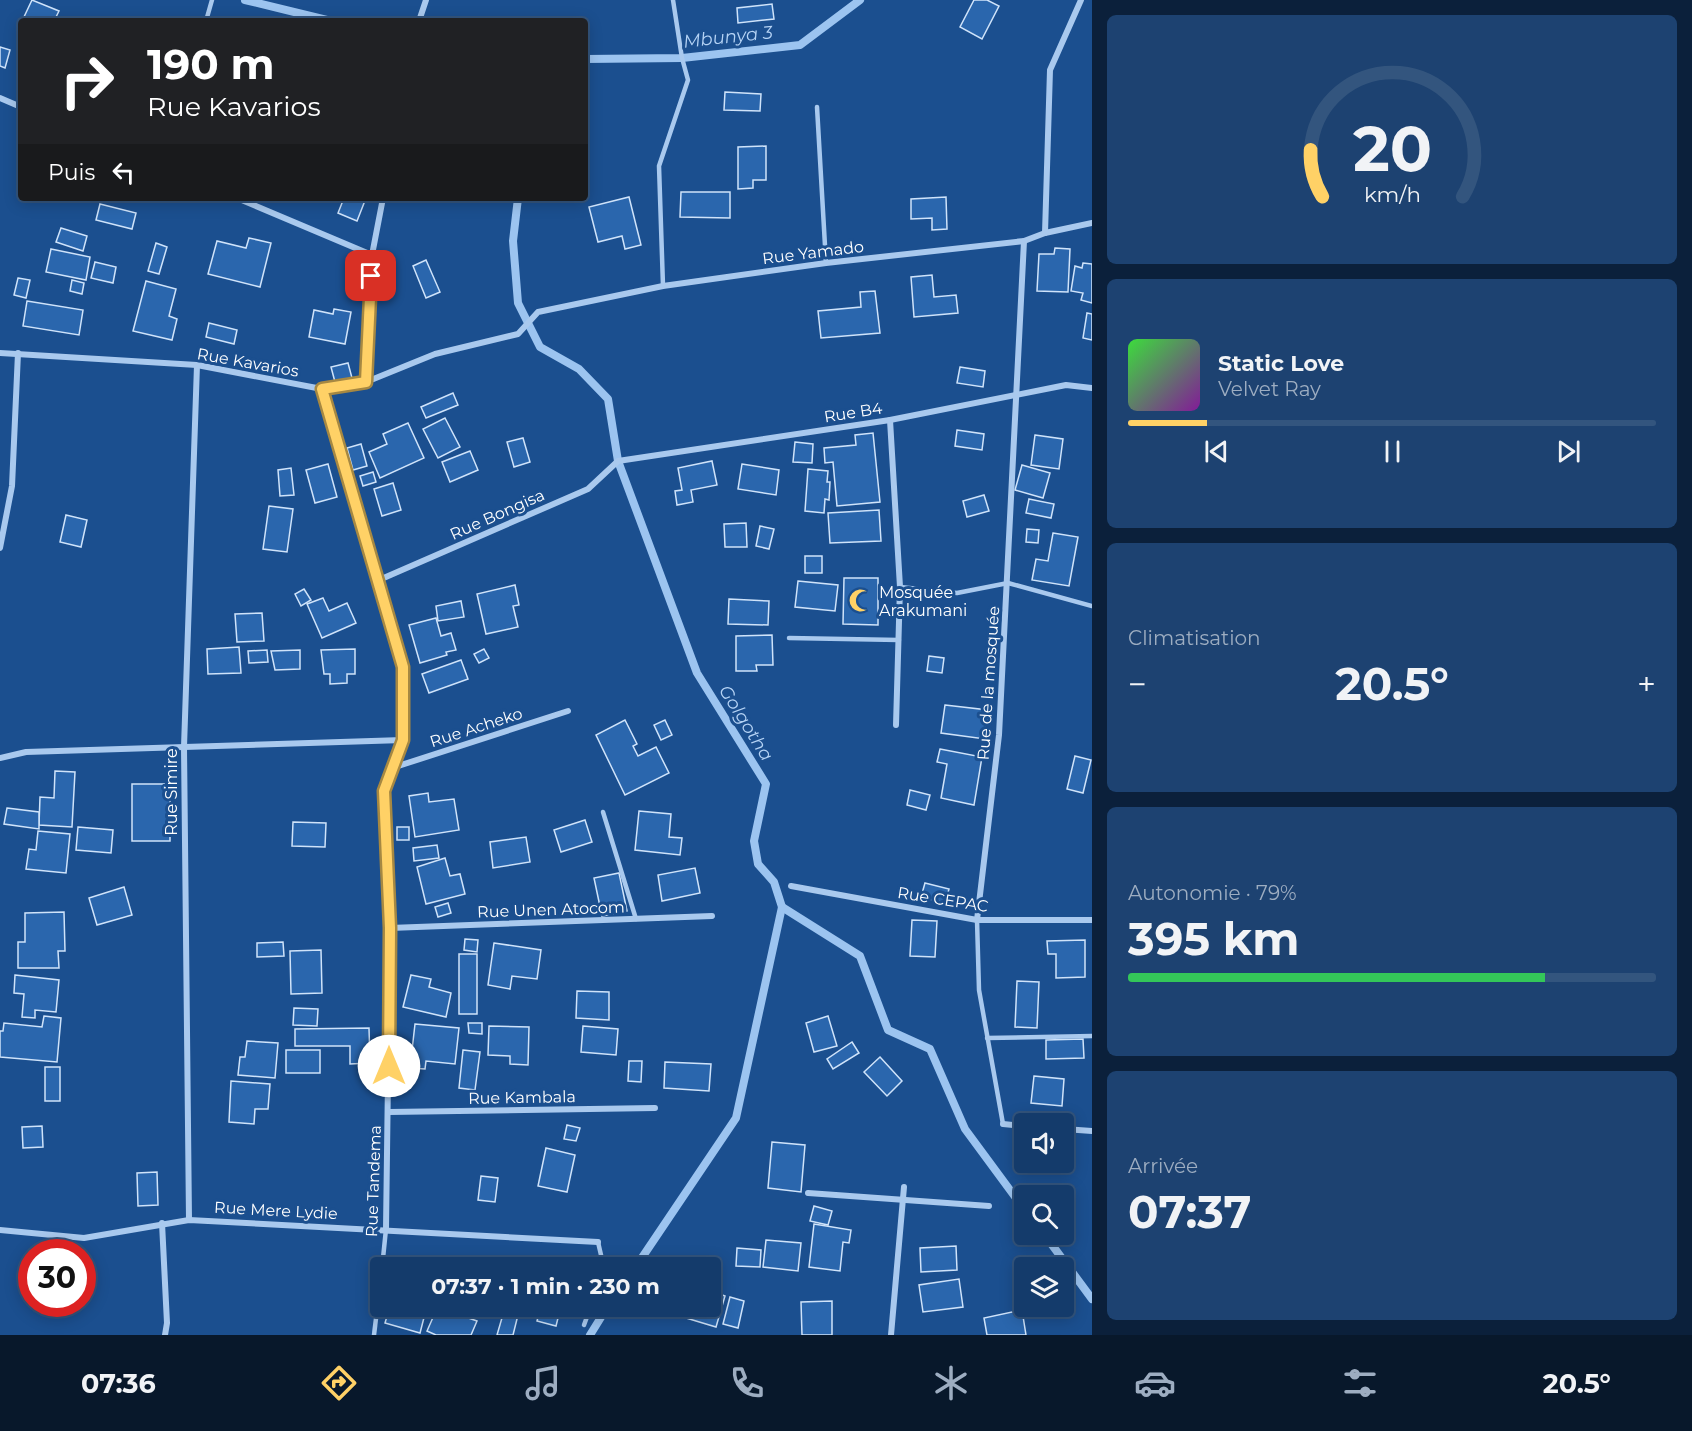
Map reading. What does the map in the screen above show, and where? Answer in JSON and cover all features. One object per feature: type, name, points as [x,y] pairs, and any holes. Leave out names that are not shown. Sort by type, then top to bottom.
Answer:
[{"type":"street","points":[[421,18],[426,0]]},
{"type":"street","points":[[1045,233],[1050,70],[1081,0]]},
{"type":"street","points":[[0,98],[18,106]]},
{"type":"street","points":[[244,201],[372,255]]},
{"type":"street","points":[[366,382],[372,255],[382,201]]},
{"type":"street","name":"Rue Yamado","points":[[518,334],[538,312],[663,286],[826,263],[1024,241],[1045,233],[1092,224]]},
{"type":"street","name":"Rue de la mosquée","points":[[977,920],[999,735],[1024,241]]},
{"type":"street","name":"Rue Kavarios","points":[[0,353],[197,365],[322,389],[366,382],[435,354],[518,334]]},
{"type":"street","points":[[0,548],[12,486],[18,353]]},
{"type":"street","name":"Rue Simire","points":[[189,1220],[184,747],[197,365]]},
{"type":"street","name":"Rue B4","points":[[618,461],[890,420],[1066,385],[1092,388]]},
{"type":"street","name":"Rue Tandema","points":[[322,389],[403,667],[403,740],[384,791],[390,928],[386,1229]]},
{"type":"street","points":[[890,420],[900,587],[896,725]]},
{"type":"street","name":"Rue Bongisa","points":[[379,580],[588,489],[618,461]]},
{"type":"street","name":"Rue Acheko","points":[[392,768],[568,711]]},
{"type":"street","points":[[0,758],[26,752],[403,740]]},
{"type":"street","name":"Rue CEPAC","points":[[791,886],[977,920],[1092,920]]},
{"type":"street","name":"Rue Unen Atocom","points":[[390,928],[712,916]]},
{"type":"street","name":"Rue Kambala","points":[[389,1112],[655,1108]]},
{"type":"street","points":[[1003,1124],[1014,1125]]},
{"type":"street","points":[[1074,1130],[1092,1131]]},
{"type":"street","points":[[891,1335],[904,1187]]},
{"type":"street","points":[[808,1193],[989,1206]]},
{"type":"street","name":"Rue Mere Lydie","points":[[0,1230],[84,1238],[189,1220],[598,1242]]},
{"type":"street","points":[[162,1223],[167,1323],[165,1335]]},
{"type":"lane","points":[[207,18],[212,0]]},
{"type":"lane","points":[[663,286],[659,166],[688,80],[682,58],[673,0]]},
{"type":"lane","points":[[817,107],[826,263]]},
{"type":"lane","points":[[900,587],[957,593],[1008,583],[1092,606]]},
{"type":"lane","points":[[789,638],[899,640]]},
{"type":"lane","points":[[603,812],[636,919]]},
{"type":"lane","name":"Rue de la mosquée","points":[[977,920],[979,990],[1003,1124]]},
{"type":"lane","points":[[987,1038],[1092,1036]]},
{"type":"lane","name":"Rue Tandema","points":[[383,1257],[386,1229]]},
{"type":"lane","name":"Rue Mere Lydie","points":[[598,1242],[601,1257]]},
{"type":"lane","points":[[374,1335],[376,1317]]},
{"type":"lane","points":[[584,1324],[587,1317]]},
{"type":"building","points":[[32,0],[59,11],[56,18],[23,18]]},
{"type":"building","points":[[974,0],[987,0],[999,6],[982,39],[960,27]]},
{"type":"building","points":[[772,4],[774,19],[738,23],[737,8]]},
{"type":"building","points":[[0,47],[10,50],[5,68],[0,66]]},
{"type":"building","points":[[725,92],[761,94],[760,111],[724,110]]},
{"type":"building","points":[[766,146],[766,180],[753,180],[753,188],[738,189],[738,147]]},
{"type":"building","points":[[681,192],[730,192],[730,218],[680,217]]},
{"type":"building","points":[[629,197],[641,245],[625,249],[622,236],[598,242],[589,207]]},
{"type":"building","points":[[946,197],[947,229],[932,230],[932,218],[911,219],[911,199]]},
{"type":"building","points":[[343,201],[365,201],[357,221],[338,213]]},
{"type":"building","points":[[100,204],[136,213],[132,229],[96,220]]},
{"type":"building","points":[[61,228],[87,236],[83,251],[56,242]]},
{"type":"building","points":[[249,238],[271,243],[260,287],[208,274],[217,241],[246,248]]},
{"type":"building","points":[[156,243],[167,247],[159,274],[148,271]]},
{"type":"building","points":[[1055,248],[1070,249],[1068,292],[1037,291],[1039,254],[1054,254]]},
{"type":"building","points":[[51,249],[90,257],[86,280],[46,272]]},
{"type":"building","points":[[426,260],[440,292],[426,298],[413,266]]},
{"type":"building","points":[[95,262],[116,267],[113,283],[91,278]]},
{"type":"building","points":[[1083,263],[1092,264],[1092,303],[1081,300],[1083,293],[1071,291],[1075,266],[1082,268]]},
{"type":"building","points":[[932,275],[934,297],[956,295],[958,313],[914,317],[911,277]]},
{"type":"building","points":[[18,278],[30,280],[26,298],[14,295]]},
{"type":"building","points":[[72,280],[84,283],[82,294],[70,291]]},
{"type":"building","points":[[146,281],[176,289],[169,316],[177,319],[172,340],[133,331]]},
{"type":"building","points":[[875,291],[880,333],[821,338],[818,311],[861,307],[860,292]]},
{"type":"building","points":[[27,301],[83,310],[79,335],[23,326]]},
{"type":"building","points":[[334,309],[351,312],[345,344],[309,337],[314,310],[333,314]]},
{"type":"building","points":[[1087,313],[1092,314],[1092,340],[1083,338]]},
{"type":"building","points":[[209,323],[237,330],[234,344],[206,337]]},
{"type":"building","points":[[348,363],[352,378],[335,382],[331,367]]},
{"type":"building","points":[[960,367],[985,371],[983,387],[957,383]]},
{"type":"building","points":[[453,393],[458,405],[426,418],[421,407]]},
{"type":"building","points":[[445,418],[460,447],[438,458],[423,429]]},
{"type":"building","points":[[408,423],[424,458],[380,478],[369,452],[387,444],[383,434]]},
{"type":"building","points":[[957,430],[984,434],[982,450],[955,446]]},
{"type":"building","points":[[873,433],[880,502],[837,506],[833,462],[825,463],[824,448],[856,445],[855,435]]},
{"type":"building","points":[[1035,435],[1063,439],[1059,469],[1031,465]]},
{"type":"building","points":[[523,438],[530,462],[514,467],[507,442]]},
{"type":"building","points":[[795,442],[813,444],[812,463],[793,462]]},
{"type":"building","points":[[361,444],[367,466],[353,470],[347,448]]},
{"type":"building","points":[[470,451],[478,470],[450,482],[442,462]]},
{"type":"building","points":[[712,461],[717,485],[691,490],[693,502],[677,505],[675,491],[682,490],[678,468]]},
{"type":"building","points":[[328,464],[337,497],[315,503],[306,470]]},
{"type":"building","points":[[742,464],[779,470],[776,495],[738,489]]},
{"type":"building","points":[[1022,465],[1050,473],[1043,498],[1015,490]]},
{"type":"building","points":[[291,468],[294,495],[280,496],[278,470]]},
{"type":"building","points":[[808,469],[828,471],[829,500],[825,499],[824,513],[805,511]]},
{"type":"building","points":[[373,472],[376,482],[363,486],[360,476]]},
{"type":"building","points":[[393,483],[401,510],[382,516],[374,489]]},
{"type":"building","points":[[984,495],[989,511],[967,517],[963,501]]},
{"type":"building","points":[[1029,499],[1054,504],[1051,518],[1026,513]]},
{"type":"building","points":[[269,506],[293,509],[287,552],[263,549]]},
{"type":"building","points":[[879,510],[881,541],[830,543],[828,513]]},
{"type":"building","points":[[66,515],[87,520],[81,547],[60,542]]},
{"type":"building","points":[[746,523],[747,547],[725,547],[724,524]]},
{"type":"building","points":[[760,526],[774,529],[769,549],[756,546]]},
{"type":"building","points":[[1027,529],[1039,530],[1038,543],[1026,542]]},
{"type":"building","points":[[1053,533],[1078,537],[1069,586],[1032,580],[1036,559],[1048,561]]},
{"type":"building","points":[[805,556],[822,556],[822,573],[805,573]]},
{"type":"building","name":"Mosquée Arakumani","points":[[844,578],[878,578],[878,625],[843,624]]},
{"type":"building","points":[[798,581],[838,585],[835,611],[795,607]]},
{"type":"building","points":[[515,585],[519,605],[513,606],[518,627],[486,634],[477,594]]},
{"type":"building","points":[[304,589],[311,600],[301,606],[295,594]]},
{"type":"building","points":[[323,598],[329,611],[347,603],[356,623],[322,638],[307,604]]},
{"type":"building","points":[[729,599],[769,601],[768,625],[728,624]]},
{"type":"building","points":[[461,601],[464,617],[438,621],[436,606]]},
{"type":"building","points":[[262,613],[264,641],[237,642],[235,614]]},
{"type":"building","points":[[436,618],[441,636],[451,633],[456,650],[420,663],[409,625]]},
{"type":"building","points":[[772,635],[773,665],[756,665],[757,671],[736,671],[736,636]]},
{"type":"building","points":[[239,647],[241,673],[208,674],[207,649]]},
{"type":"building","points":[[355,649],[355,674],[347,674],[347,683],[330,684],[330,674],[324,674],[321,650]]},
{"type":"building","points":[[484,649],[489,658],[479,663],[474,654]]},
{"type":"building","points":[[267,650],[268,662],[249,663],[248,651]]},
{"type":"building","points":[[300,650],[300,669],[275,670],[271,651]]},
{"type":"building","points":[[929,656],[944,658],[942,673],[927,671]]},
{"type":"building","points":[[461,660],[468,679],[429,693],[422,674]]},
{"type":"building","points":[[945,705],[988,710],[985,739],[941,733]]},
{"type":"building","points":[[625,720],[637,744],[633,746],[638,756],[656,747],[669,773],[625,795],[596,735]]},
{"type":"building","points":[[665,720],[672,735],[661,740],[654,725]]},
{"type":"building","points":[[940,749],[982,757],[974,805],[941,798],[947,764],[937,762]]},
{"type":"building","points":[[1075,756],[1091,760],[1083,793],[1067,789]]},
{"type":"building","points":[[55,771],[75,772],[72,827],[39,825],[40,797],[54,798]]},
{"type":"building","points":[[132,784],[170,784],[170,841],[132,841]]},
{"type":"building","points":[[910,790],[930,795],[926,810],[907,805]]},
{"type":"building","points":[[428,793],[429,802],[454,799],[459,830],[415,837],[409,796]]},
{"type":"building","points":[[7,808],[39,812],[39,829],[4,824]]},
{"type":"building","points":[[639,811],[671,814],[669,837],[682,838],[680,855],[635,850]]},
{"type":"building","points":[[585,820],[592,842],[561,852],[554,830]]},
{"type":"building","points":[[293,822],[326,823],[325,847],[292,846]]},
{"type":"building","points":[[78,827],[113,830],[111,853],[76,850]]},
{"type":"building","points":[[397,827],[409,827],[409,840],[397,840]]},
{"type":"building","points":[[38,831],[70,834],[66,873],[26,869],[29,849],[36,850]]},
{"type":"building","points":[[526,837],[530,862],[493,868],[490,842]]},
{"type":"building","points":[[437,845],[439,858],[414,861],[413,848]]},
{"type":"building","points":[[445,858],[450,876],[460,874],[465,894],[426,904],[417,867]]},
{"type":"building","points":[[695,868],[700,893],[662,901],[658,875]]},
{"type":"building","points":[[619,873],[627,911],[602,916],[594,878]]},
{"type":"building","points":[[925,883],[949,889],[945,903],[921,897]]},
{"type":"building","points":[[124,887],[132,915],[97,925],[89,898]]},
{"type":"building","points":[[448,903],[451,913],[438,917],[435,907]]},
{"type":"building","points":[[64,912],[65,951],[58,951],[59,968],[18,968],[18,942],[25,942],[25,913]]},
{"type":"building","points":[[912,920],[937,921],[935,957],[910,956]]},
{"type":"building","points":[[465,939],[478,940],[477,952],[464,950]]},
{"type":"building","points":[[1085,940],[1085,977],[1056,978],[1056,954],[1048,954],[1047,941]]},
{"type":"building","points":[[283,942],[284,956],[257,957],[257,943]]},
{"type":"building","points":[[494,943],[541,950],[537,979],[512,976],[510,989],[488,985]]},
{"type":"building","points":[[321,950],[322,993],[291,994],[290,951]]},
{"type":"building","points":[[459,954],[477,954],[477,1014],[459,1014]]},
{"type":"building","points":[[15,975],[59,980],[56,1012],[35,1010],[35,1018],[22,1017],[24,994],[14,993]]},
{"type":"building","points":[[411,975],[431,979],[429,987],[451,993],[446,1017],[403,1007]]},
{"type":"building","points":[[1017,981],[1039,982],[1037,1028],[1015,1027]]},
{"type":"building","points":[[577,991],[609,992],[609,1020],[576,1018]]},
{"type":"building","points":[[294,1008],[318,1009],[317,1026],[293,1025]]},
{"type":"building","points":[[44,1016],[61,1018],[57,1062],[0,1057],[0,1031],[3,1031],[4,1023],[42,1027]]},
{"type":"building","points":[[828,1016],[837,1046],[814,1052],[806,1023]]},
{"type":"building","points":[[468,1023],[482,1023],[482,1034],[469,1033]]},
{"type":"building","points":[[415,1024],[459,1028],[455,1064],[426,1061],[425,1069],[410,1068]]},
{"type":"building","points":[[489,1026],[529,1027],[528,1065],[510,1064],[510,1056],[488,1055]]},
{"type":"building","points":[[583,1026],[618,1029],[616,1055],[581,1052]]},
{"type":"building","points":[[369,1028],[370,1063],[350,1064],[350,1046],[295,1046],[295,1029]]},
{"type":"building","points":[[1083,1039],[1084,1058],[1046,1059],[1046,1040]]},
{"type":"building","points":[[247,1041],[278,1043],[275,1078],[238,1075],[240,1057],[245,1057]]},
{"type":"building","points":[[852,1042],[859,1053],[833,1069],[827,1059]]},
{"type":"building","points":[[286,1050],[320,1050],[320,1073],[286,1073]]},
{"type":"building","points":[[463,1050],[480,1052],[475,1090],[459,1088]]},
{"type":"building","points":[[880,1057],[902,1081],[887,1096],[864,1072]]},
{"type":"building","points":[[629,1061],[642,1061],[641,1082],[628,1081]]},
{"type":"building","points":[[665,1062],[711,1064],[709,1091],[664,1088]]},
{"type":"building","points":[[45,1067],[60,1067],[60,1101],[45,1101]]},
{"type":"building","points":[[1034,1076],[1064,1079],[1062,1106],[1031,1103]]},
{"type":"building","points":[[231,1081],[270,1084],[268,1109],[255,1109],[254,1124],[229,1122]]},
{"type":"building","points":[[567,1125],[580,1128],[576,1141],[564,1139]]},
{"type":"building","points":[[42,1126],[43,1147],[23,1148],[22,1127]]},
{"type":"building","points":[[772,1142],[805,1145],[801,1192],[768,1188]]},
{"type":"building","points":[[546,1148],[575,1155],[567,1192],[538,1186]]},
{"type":"building","points":[[157,1172],[158,1205],[138,1206],[137,1173]]},
{"type":"building","points":[[481,1176],[498,1178],[495,1202],[478,1200]]},
{"type":"building","points":[[814,1206],[832,1211],[828,1225],[810,1221]]},
{"type":"building","points":[[814,1224],[851,1230],[849,1243],[843,1242],[840,1271],[809,1267]]},
{"type":"building","points":[[766,1240],[801,1243],[798,1271],[763,1267]]},
{"type":"building","points":[[956,1246],[957,1270],[921,1272],[920,1248]]},
{"type":"building","points":[[737,1248],[761,1250],[760,1267],[736,1266]]},
{"type":"building","points":[[959,1279],[963,1307],[923,1312],[919,1285]]},
{"type":"building","points":[[721,1295],[725,1296],[721,1310]]},
{"type":"building","points":[[730,1297],[744,1301],[738,1328],[723,1324]]},
{"type":"building","points":[[832,1301],[832,1335],[802,1335],[801,1302]]},
{"type":"building","points":[[1014,1312],[1014,1317],[1023,1317],[1026,1335],[987,1335],[984,1318]]},
{"type":"building","points":[[387,1317],[424,1317],[420,1333],[385,1323]]},
{"type":"building","points":[[433,1317],[466,1317],[477,1321],[471,1335],[436,1335],[427,1331]]},
{"type":"building","points":[[502,1317],[518,1317],[513,1335],[497,1335]]},
{"type":"building","points":[[538,1317],[558,1317],[556,1326],[537,1321]]},
{"type":"building","points":[[686,1317],[719,1317],[716,1327]]},
{"type":"waterway","name":"Mbunya 3","points":[[245,0],[319,18]]},
{"type":"waterway","name":"Mbunya 3","points":[[588,59],[682,58],[800,45],[860,0]]},
{"type":"waterway","name":"Golgotha","points":[[518,201],[513,241],[518,303],[540,347],[579,369],[608,399],[618,461],[697,673],[766,784],[754,841],[758,864],[774,882],[782,907],[860,956],[888,1030],[930,1049],[965,1129],[1014,1195]]},
{"type":"waterway","points":[[642,1257],[736,1118],[782,907]]},
{"type":"waterway","name":"Golgotha","points":[[1052,1245],[1092,1299]]},
{"type":"waterway","points":[[590,1335],[601,1317]]},
{"type":"place","name":"Mosquée Arakumani","points":[[861,601]]},
{"type":"route","points":[[371,276],[366,382],[322,389],[403,667],[403,740],[384,791],[390,928],[389,1066]]}]
